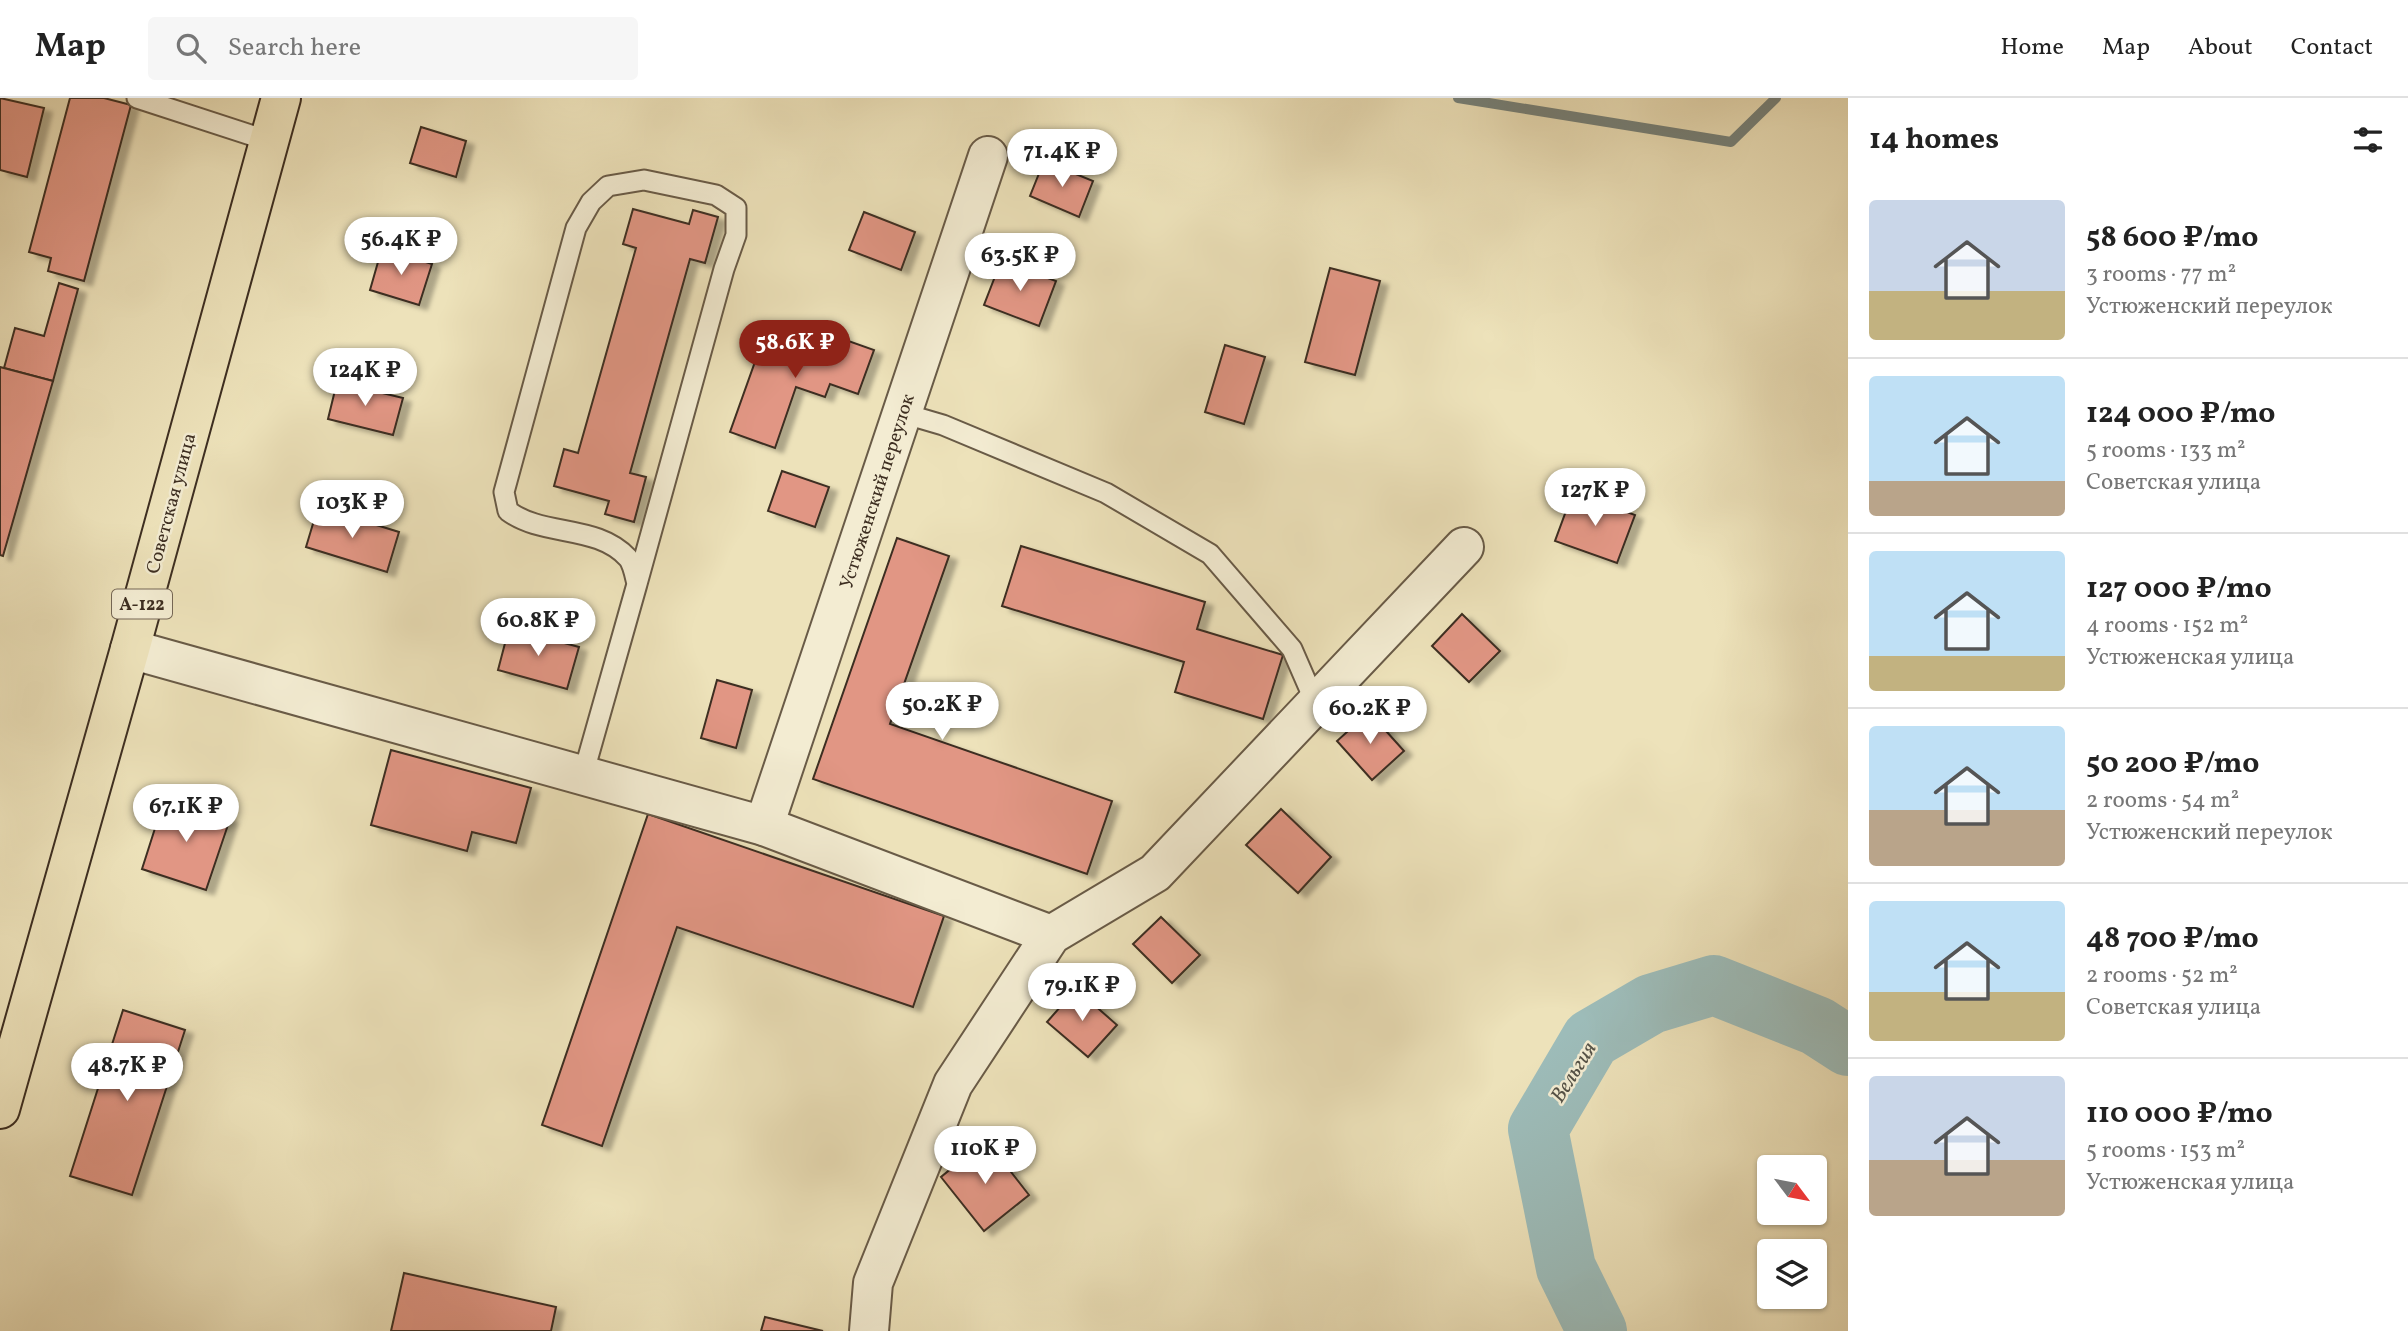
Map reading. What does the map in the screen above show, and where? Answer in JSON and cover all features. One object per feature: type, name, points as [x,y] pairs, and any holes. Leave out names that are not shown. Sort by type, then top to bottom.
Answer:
[{"type":"main road","name":"Советская улица","points":[[0,1109],[281,98]]},
{"type":"street","name":"Устюженский переулок","points":[[765,826],[988,156]]},
{"type":"street","points":[[869,1331],[873,1283],[953,1084],[1051,935],[1155,873],[1464,547]]},
{"type":"street","points":[[130,649],[765,826],[1051,935]]},
{"type":"lane","points":[[137,98],[269,141]]},
{"type":"lane","points":[[583,775],[637,584],[720,282],[736,235],[736,208],[716,195],[644,180],[608,186],[591,202],[576,228],[504,492],[508,511],[521,520],[607,541],[630,560],[637,584]]},
{"type":"lane","points":[[902,412],[943,425],[1106,493],[1210,554],[1292,649],[1315,704]]},
{"type":"building","points":[[0,98],[44,108],[27,177],[0,170]]},
{"type":"building","points":[[70,98],[104,98],[131,105],[84,281],[48,271],[51,258],[29,252]]},
{"type":"building","points":[[421,127],[466,141],[456,177],[410,163]]},
{"type":"building","points":[[1044,161],[1093,181],[1079,217],[1030,196]]},
{"type":"building","points":[[633,209],[689,224],[693,210],[718,217],[705,263],[690,259],[630,473],[646,477],[634,522],[605,514],[609,501],[554,486],[564,449],[578,453],[636,248],[623,244]]},
{"type":"building","points":[[864,212],[915,232],[901,270],[849,250]]},
{"type":"building","points":[[382,248],[432,264],[419,305],[370,290]]},
{"type":"building","points":[[1001,261],[1056,281],[1039,326],[984,305]]},
{"type":"building","points":[[1330,268],[1380,281],[1355,375],[1305,362]]},
{"type":"building","points":[[59,283],[78,289],[53,381],[4,368],[15,328],[44,336]]},
{"type":"building","points":[[767,328],[821,347],[826,333],[874,350],[858,394],[830,384],[825,397],[796,387],[775,448],[730,432]]},
{"type":"building","points":[[1225,345],[1265,357],[1244,424],[1205,412]]},
{"type":"building","points":[[0,367],[53,381],[3,556],[0,555]]},
{"type":"building","points":[[337,382],[403,398],[393,435],[328,419]]},
{"type":"building","points":[[782,471],[829,487],[815,527],[768,511]]},
{"type":"building","points":[[1573,492],[1635,515],[1617,563],[1555,541]]},
{"type":"building","points":[[318,507],[399,532],[387,572],[306,547]]},
{"type":"building","points":[[897,538],[949,556],[890,724],[1112,801],[1087,874],[813,779]]},
{"type":"building","points":[[1021,546],[1205,602],[1197,629],[1283,655],[1263,719],[1175,692],[1184,662],[1002,606]]},
{"type":"building","points":[[1462,614],[1500,651],[1469,682],[1432,646]]},
{"type":"building","points":[[509,628],[579,647],[567,689],[498,670]]},
{"type":"building","points":[[717,680],[752,690],[736,748],[701,738]]},
{"type":"building","points":[[1369,712],[1404,751],[1372,780],[1337,741]]},
{"type":"building","points":[[391,750],[531,788],[516,843],[472,832],[467,851],[371,825]]},
{"type":"building","points":[[165,797],[230,819],[206,890],[142,869]]},
{"type":"building","points":[[1281,809],[1331,857],[1298,893],[1246,845]]},
{"type":"building","points":[[648,814],[944,916],[913,1007],[677,927],[602,1146],[542,1125]]},
{"type":"building","points":[[1161,917],[1200,955],[1172,983],[1133,944]]},
{"type":"building","points":[[1076,989],[1117,1025],[1088,1057],[1047,1022]]},
{"type":"building","points":[[123,1010],[185,1030],[132,1195],[70,1176]]},
{"type":"building","points":[[986,1140],[1029,1195],[984,1231],[941,1177]]},
{"type":"building","points":[[404,1273],[556,1307],[551,1331],[391,1331]]},
{"type":"building","points":[[765,1317],[823,1331],[761,1331]]},
{"type":"waterway","points":[[1458,98],[1731,142],[1776,98]]},
{"type":"waterway","name":"Вельгия","points":[[1597,1331],[1566,1268],[1538,1129],[1591,1039],[1651,1004],[1714,985],[1817,1026],[1848,1046]]}]
